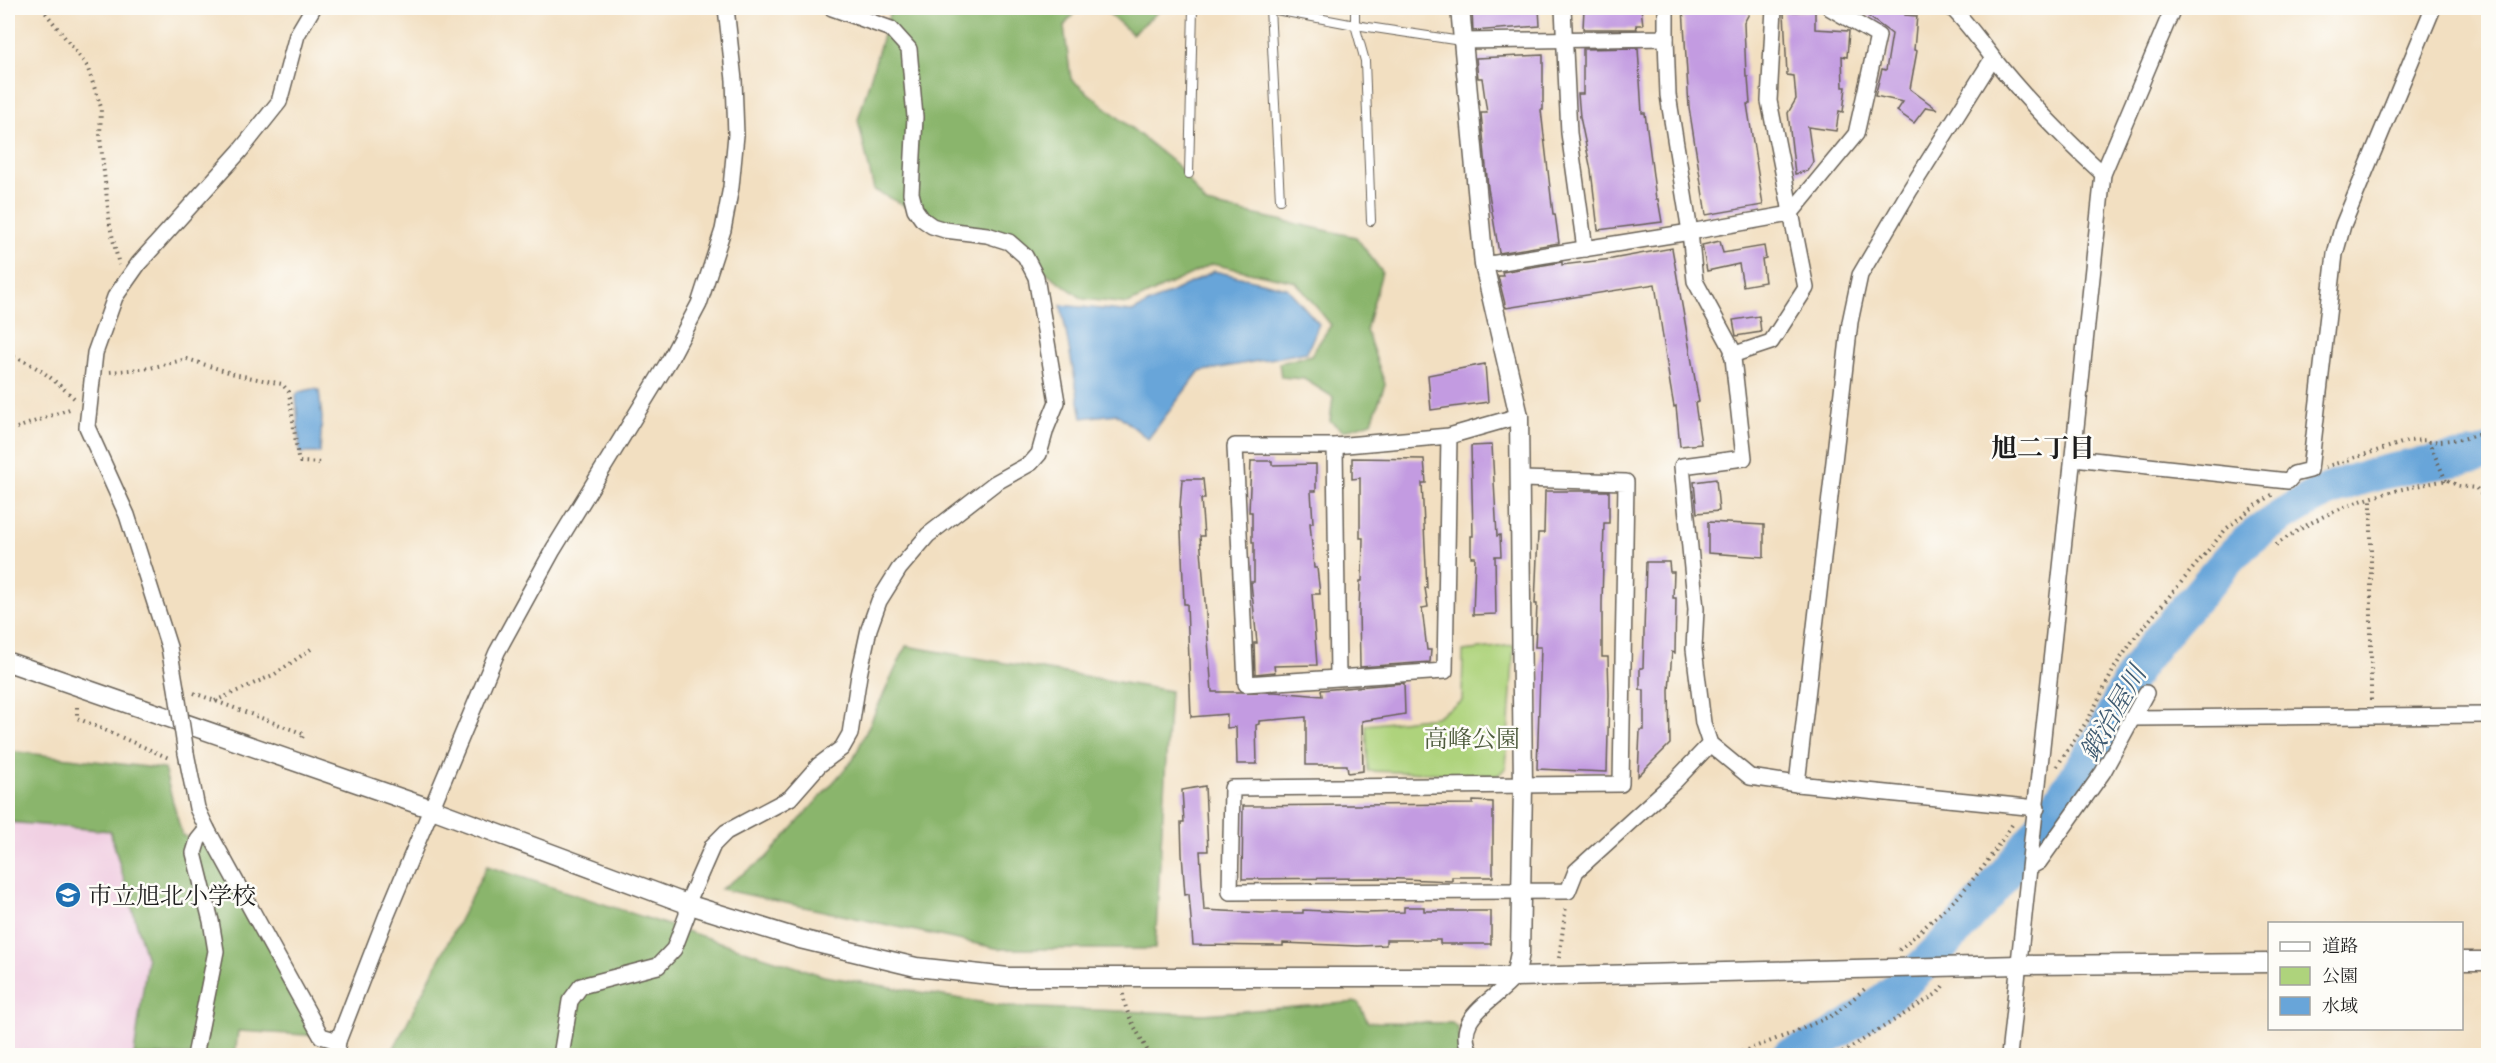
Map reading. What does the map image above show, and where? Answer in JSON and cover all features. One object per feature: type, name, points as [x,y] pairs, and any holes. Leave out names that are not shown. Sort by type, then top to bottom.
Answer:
[{"type":"street","points":[[313,8],[297,35],[279,102],[240,151],[139,263],[115,297],[95,353],[87,427],[127,515],[169,647],[177,690],[180,757],[197,808],[321,1036],[337,1048],[386,917],[502,643],[553,550],[670,359],[699,304],[723,230],[731,187],[736,135],[735,80],[726,8]]},
{"type":"street","points":[[561,1056],[570,1001],[581,986],[658,966],[674,949],[687,915],[687,904],[713,845],[726,832],[790,798],[819,765],[842,748],[850,734],[869,629],[879,601],[899,569],[927,535],[995,483],[1031,463],[1040,454],[1046,429],[1057,402],[1036,277],[1025,256],[1009,242],[987,235],[945,230],[932,226],[922,219],[915,209],[911,193],[915,117],[909,49],[891,29],[832,8]]},
{"type":"street","points":[[1460,8],[1461,40],[1484,265],[1519,416],[1521,479],[1523,786],[1520,953],[1515,977],[1503,991],[1473,1015],[1465,1032],[1467,1046],[1472,1056]]},
{"type":"street","points":[[1563,8],[1569,133],[1585,249]]},
{"type":"street","points":[[1666,8],[1668,95],[1690,232],[1695,281],[1732,349],[1744,458],[1682,466],[1696,609],[1694,649],[1703,723],[1710,744],[1750,777],[2036,809]]},
{"type":"street","points":[[1732,356],[1771,342],[1806,288],[1770,101],[1774,8]]},
{"type":"street","points":[[1484,265],[1790,214],[1856,134],[1878,36],[1830,8]]},
{"type":"street","points":[[1952,8],[1972,28],[1993,58],[2059,133],[2103,174]]},
{"type":"street","points":[[2009,1056],[2103,174],[2174,8]]},
{"type":"street","points":[[2074,458],[2288,481],[2294,474],[2310,470],[2335,254],[2340,235],[2433,8]]},
{"type":"street","points":[[1461,40],[1666,38]]},
{"type":"street","points":[[1797,784],[1851,322],[1860,276],[1891,220],[1993,58]]},
{"type":"street","points":[[1449,436],[1444,671],[1246,684],[1234,446],[1335,446],[1449,436],[1519,416]]},
{"type":"street","points":[[1335,446],[1338,677]]},
{"type":"street","points":[[1521,479],[1626,482],[1621,784],[1232,789],[1230,892],[1485,893],[1521,889],[1568,891],[1576,871],[1674,782],[1710,744]]},
{"type":"street","points":[[8,662],[432,809],[687,904],[800,939],[916,967],[1008,977],[1515,977],[1946,966],[2268,963]]},
{"type":"street","points":[[2031,861],[2039,862],[2064,829],[2103,772],[2146,693]]},
{"type":"street","points":[[2132,718],[2488,715]]},
{"type":"street","points":[[195,1056],[216,951],[194,853],[198,840],[207,829]]},
{"type":"street","points":[[2463,961],[2488,961]]},
{"type":"lane","points":[[1189,174],[1193,8]]},
{"type":"lane","points":[[1280,200],[1269,8],[1355,25],[1461,40]]},
{"type":"lane","points":[[1354,8],[1355,25],[1365,62],[1371,221]]},
{"type":"path","points":[[42,8],[87,66],[101,107],[100,137],[110,226],[119,269],[125,283]]},
{"type":"path","points":[[8,355],[45,372],[81,405],[17,429]]},
{"type":"path","points":[[92,376],[150,368],[187,359],[238,375],[282,384],[290,392],[300,462],[323,463]]},
{"type":"path","points":[[2310,470],[2328,467],[2408,441],[2462,439],[2488,432]]},
{"type":"path","points":[[2429,442],[2446,481]]},
{"type":"path","points":[[2039,782],[2048,779],[2089,718],[2116,665],[2136,636],[2226,529],[2288,481]]},
{"type":"path","points":[[2276,545],[2328,512],[2401,489],[2446,481],[2458,486],[2476,488],[2483,496],[2488,533]]},
{"type":"path","points":[[2371,497],[2371,716]]},
{"type":"path","points":[[215,701],[275,674],[314,647]]},
{"type":"path","points":[[177,690],[215,701],[304,734],[301,740]]},
{"type":"path","points":[[77,707],[77,718],[180,757]]},
{"type":"path","points":[[1558,976],[1568,891]]},
{"type":"path","points":[[1837,1056],[1938,993],[1946,966]]},
{"type":"path","points":[[1122,976],[1129,1020],[1150,1056]]},
{"type":"shaded area","name":"市立旭北小学校","points":[[8,781],[98,790],[147,960],[134,1055],[8,1055]]},
{"type":"green space","points":[[891,8],[1163,8],[1132,34],[1106,11],[1075,12],[1064,26],[1071,79],[1178,166],[1206,204],[1356,237],[1382,272],[1366,330],[1385,384],[1372,422],[1343,431],[1330,421],[1333,397],[1304,379],[1281,377],[1279,363],[1311,355],[1331,325],[1296,282],[1212,264],[1128,304],[1083,299],[1040,268],[1009,237],[934,221],[874,190],[858,120]]},
{"type":"green space","name":"高峰公園","points":[[1514,645],[1506,768],[1498,775],[1368,771],[1366,725],[1436,717],[1462,701],[1463,651]]},
{"type":"green space","points":[[906,646],[1170,691],[1155,949],[1000,949],[721,889],[766,858],[853,760]]},
{"type":"green space","points":[[8,751],[164,769],[182,835],[219,851],[321,1036],[238,1031],[235,1055],[134,1055],[147,960],[110,831],[8,822]]},
{"type":"green space","points":[[487,866],[824,976],[1010,1007],[1204,1014],[1358,1002],[1368,1022],[1452,1023],[1458,1028],[1463,1055],[390,1056]]},
{"type":"water","points":[[1214,271],[1287,288],[1319,324],[1307,352],[1199,372],[1148,439],[1117,414],[1082,418],[1061,305],[1132,312]]},
{"type":"water","points":[[319,390],[322,418],[320,453],[300,453],[296,395],[299,392]]},
{"type":"building","points":[[1539,8],[1540,26],[1473,31],[1472,11]]},
{"type":"building","points":[[1584,8],[1641,8],[1643,25],[1636,25],[1637,29],[1583,29]]},
{"type":"building","points":[[1683,8],[1752,8],[1744,23],[1746,77],[1748,77],[1750,104],[1747,104],[1763,205],[1706,215],[1689,107]]},
{"type":"building","points":[[1857,8],[1905,8],[1905,15],[1917,16],[1914,50],[1917,51],[1910,89],[1937,109],[1926,107],[1914,123],[1897,111],[1903,102],[1875,96],[1882,69],[1886,70],[1892,34]]},
{"type":"building","points":[[1815,11],[1815,29],[1849,31],[1847,57],[1842,56],[1843,87],[1846,87],[1843,112],[1839,111],[1836,131],[1808,127],[1813,162],[1807,171],[1795,174],[1788,113],[1796,99],[1794,76],[1787,75],[1784,12]]},
{"type":"building","points":[[1638,48],[1642,113],[1645,113],[1656,199],[1658,199],[1662,222],[1598,230],[1591,170],[1580,117],[1578,94],[1583,94],[1583,49]]},
{"type":"building","points":[[1543,55],[1543,110],[1541,110],[1553,214],[1555,214],[1559,243],[1499,253],[1488,188],[1481,113],[1487,113],[1482,78],[1478,78],[1476,58]]},
{"type":"building","points":[[1720,241],[1723,253],[1764,246],[1766,258],[1762,259],[1765,282],[1743,286],[1739,264],[1707,271],[1702,245]]},
{"type":"building","points":[[1672,248],[1699,402],[1695,403],[1701,444],[1680,446],[1676,406],[1674,407],[1655,284],[1506,308],[1498,276],[1503,276],[1502,272],[1562,262],[1562,265],[1612,259]]},
{"type":"building","points":[[1759,316],[1761,332],[1736,336],[1733,320]]},
{"type":"building","points":[[1485,364],[1488,402],[1431,410],[1428,375]]},
{"type":"building","points":[[1492,445],[1497,536],[1500,535],[1501,556],[1495,556],[1496,614],[1473,615],[1475,557],[1471,557],[1471,536],[1473,536],[1471,446]]},
{"type":"building","points":[[1352,458],[1424,459],[1426,483],[1422,483],[1427,588],[1425,588],[1428,607],[1422,608],[1427,650],[1431,650],[1430,662],[1360,667],[1359,610],[1363,538],[1360,538],[1360,478],[1352,479]]},
{"type":"building","points":[[1251,461],[1272,461],[1272,465],[1316,464],[1316,491],[1311,491],[1313,523],[1310,523],[1314,568],[1317,568],[1320,594],[1312,594],[1317,665],[1274,666],[1275,672],[1255,674],[1254,643],[1257,643],[1251,582],[1254,582],[1254,542],[1252,542],[1252,512],[1249,512]]},
{"type":"building","points":[[1182,479],[1203,479],[1205,499],[1201,499],[1204,536],[1200,536],[1212,692],[1275,692],[1322,696],[1321,690],[1404,683],[1405,714],[1362,721],[1363,771],[1348,773],[1347,765],[1306,765],[1306,717],[1259,721],[1256,725],[1257,764],[1237,764],[1236,727],[1227,728],[1227,714],[1191,717],[1187,604],[1184,604],[1180,507]]},
{"type":"building","points":[[1716,479],[1719,511],[1697,513],[1694,482]]},
{"type":"building","points":[[1545,491],[1609,491],[1609,523],[1604,523],[1602,603],[1602,657],[1608,657],[1607,772],[1537,769],[1541,647],[1535,647],[1537,604],[1535,604],[1538,533],[1544,533]]},
{"type":"building","points":[[1708,522],[1764,525],[1764,557],[1708,553]]},
{"type":"building","points":[[1646,562],[1669,562],[1670,572],[1674,572],[1675,653],[1672,652],[1669,690],[1670,744],[1638,776],[1640,730],[1644,730],[1644,690],[1640,690],[1640,668],[1643,668]]},
{"type":"building","points":[[1205,786],[1208,851],[1200,851],[1204,910],[1263,913],[1303,913],[1303,910],[1366,913],[1404,912],[1404,907],[1424,907],[1424,911],[1491,911],[1491,944],[1440,944],[1440,940],[1386,940],[1386,945],[1358,946],[1283,943],[1283,946],[1193,945],[1189,894],[1185,895],[1182,854],[1181,822],[1184,822],[1182,790]]},
{"type":"building","points":[[1473,801],[1493,802],[1493,877],[1452,877],[1452,881],[1377,878],[1242,879],[1243,806],[1473,804]]},
{"type":"waterway","name":"鍛治屋川","points":[[1788,1056],[1833,1035],[1877,1005],[1919,969],[1959,928],[1997,884],[2063,795],[2097,744],[2130,680],[2150,650],[2245,543],[2289,512],[2335,487],[2375,474],[2478,456],[2488,452]]},
{"type":"place","name":"市立旭北小学校","points":[[68,895]]},
{"type":"district","name":"旭二丁目","points":[[2043,448]]}]
